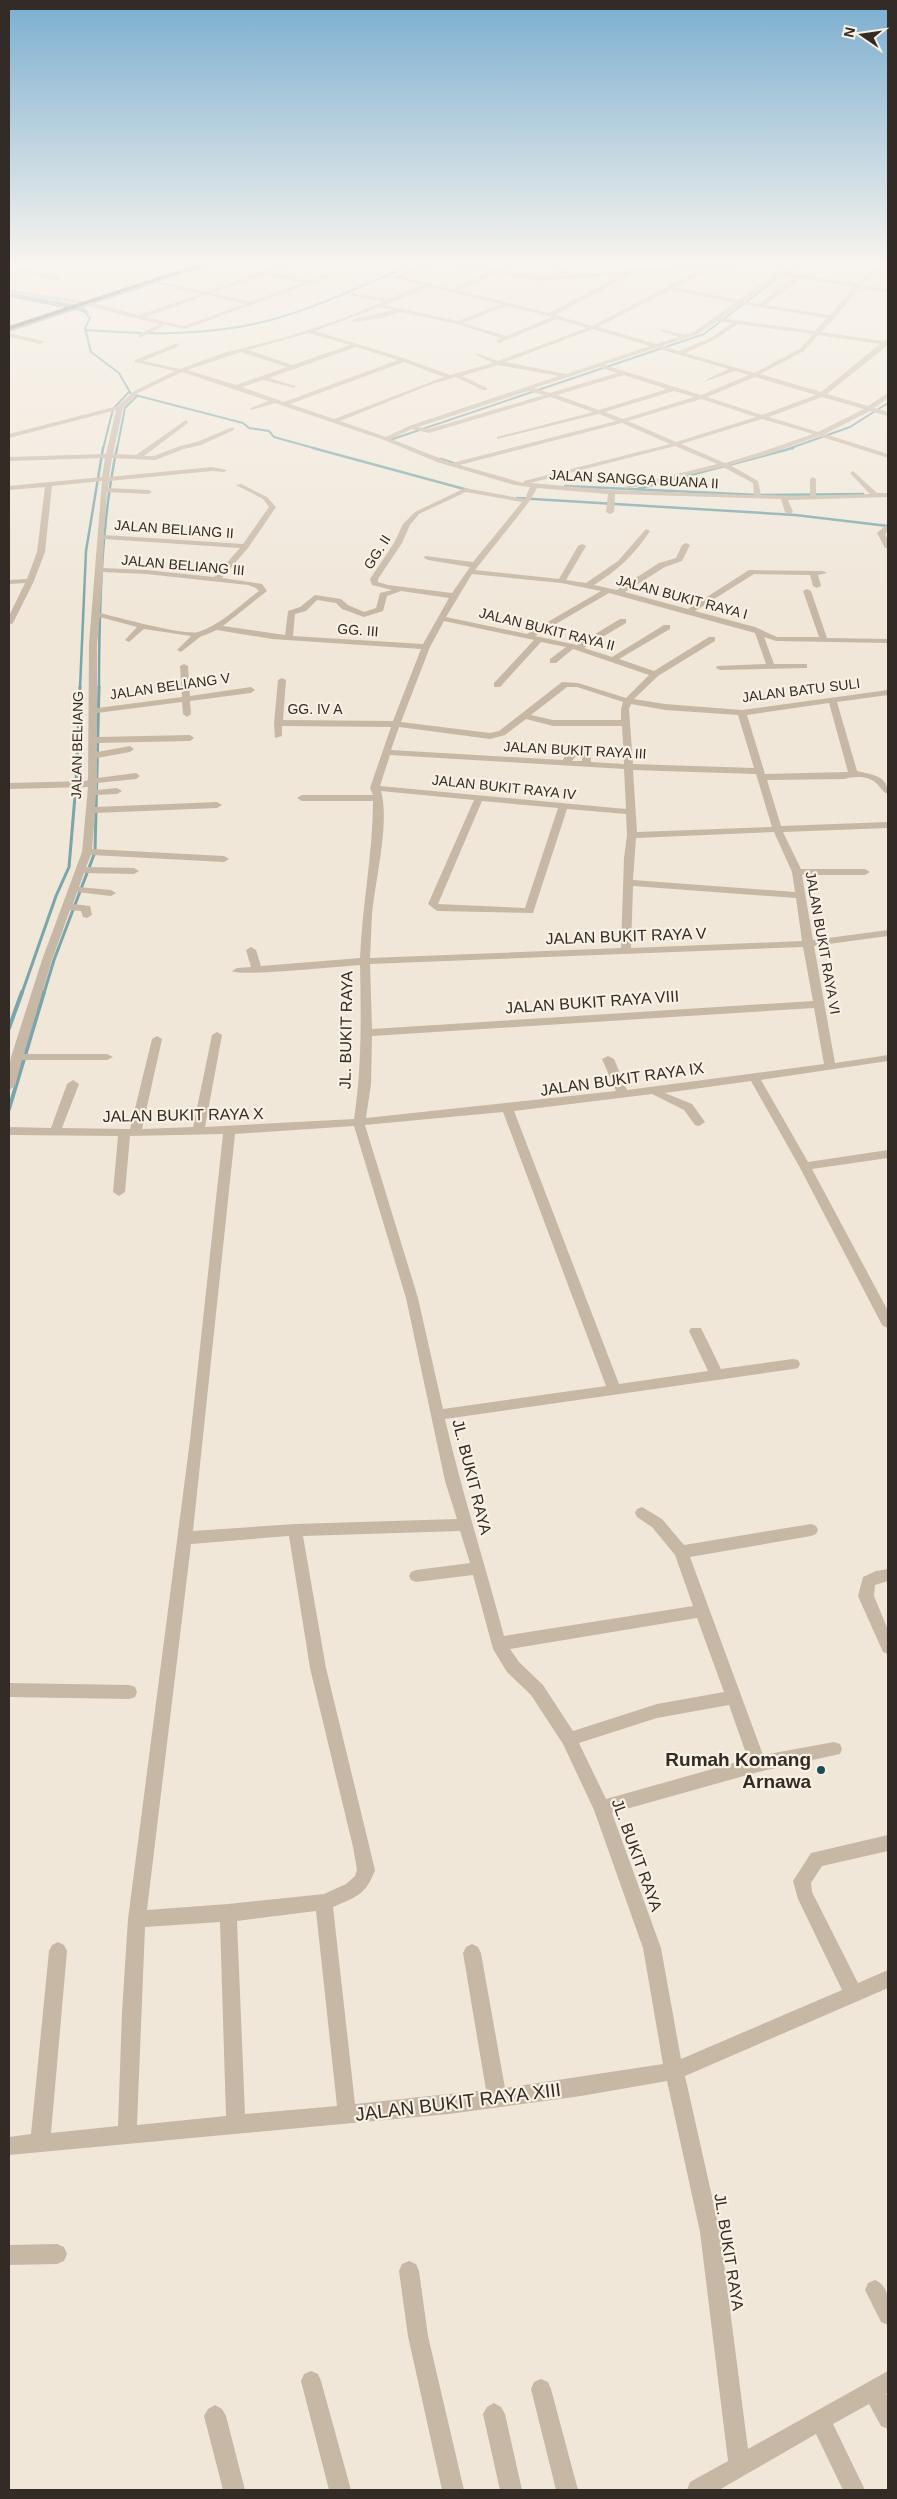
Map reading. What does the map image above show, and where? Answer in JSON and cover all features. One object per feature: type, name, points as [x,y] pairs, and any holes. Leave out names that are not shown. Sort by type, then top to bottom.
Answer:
[{"type":"street","name":"JALAN BELIANG","points":[[9,1086],[47,960],[87,852],[92,756],[93,644],[106,485],[114,427],[120,407],[128,397],[169,377]]},
{"type":"street","name":"JALAN SANGGA BUANA II","points":[[201,377],[386,439],[451,465],[516,484],[612,492],[784,498],[888,495]]},
{"type":"street","points":[[234,388],[267,377]]},
{"type":"street","points":[[283,404],[358,377]]},
{"type":"street","points":[[333,422],[451,377]]},
{"type":"street","points":[[455,377],[485,388]]},
{"type":"street","points":[[386,439],[411,427],[566,377]]},
{"type":"street","points":[[411,427],[429,431],[612,377]]},
{"type":"street","points":[[635,377],[886,454]]},
{"type":"street","points":[[709,380],[717,377]]},
{"type":"street","points":[[451,465],[622,422],[702,398],[750,377]]},
{"type":"street","points":[[760,377],[888,414]]},
{"type":"street","points":[[516,484],[677,444],[765,417],[823,394],[845,377]]},
{"type":"street","points":[[263,378],[293,387]]},
{"type":"street","points":[[529,389],[552,395],[598,412],[722,464],[756,482],[758,497]]},
{"type":"street","points":[[499,438],[598,412],[673,389]]},
{"type":"street","points":[[611,507],[612,492],[722,464],[820,435],[870,410],[888,395]]},
{"type":"street","points":[[254,409],[274,402]]},
{"type":"street","points":[[9,436],[120,407]]},
{"type":"street","points":[[138,457],[186,422]]},
{"type":"street","points":[[9,427],[19,434]]},
{"type":"street","points":[[9,459],[111,456],[156,458],[182,447],[199,444],[232,429]]},
{"type":"street","points":[[106,485],[206,470],[224,470]]},
{"type":"street","points":[[853,473],[876,496]]},
{"type":"street","points":[[813,479],[811,486],[813,498]]},
{"type":"street","points":[[9,623],[30,581],[41,552],[49,484]]},
{"type":"street","points":[[9,488],[49,484],[106,485],[149,492]]},
{"type":"street","points":[[216,580],[245,546],[274,507],[265,498],[239,485]]},
{"type":"street","name":"JL. BUKIT RAYA","points":[[534,486],[528,499],[473,568],[441,618],[426,647],[396,724],[388,752],[377,793],[378,828],[367,915],[364,961],[367,1033],[365,1084],[359,1123],[412,1298],[464,1525],[479,1568],[498,1644],[513,1667],[537,1690],[569,1739],[602,1808],[652,1948],[674,2071],[710,2232],[739,2465]]},
{"type":"street","name":"GG. II","points":[[454,596],[399,589],[378,584],[374,579],[398,543],[407,524],[417,513],[465,490],[528,499]]},
{"type":"street","points":[[784,498],[789,512]]},
{"type":"street","points":[[887,528],[881,533],[888,546]]},
{"type":"street","points":[[587,586],[620,564],[636,548],[646,530]]},
{"type":"street","name":"JALAN BELIANG II","points":[[101,537],[245,546]]},
{"type":"street","points":[[618,594],[662,565],[679,559],[686,545]]},
{"type":"street","points":[[561,581],[582,546]]},
{"type":"street","name":"JALAN BUKIT RAYA I","points":[[428,558],[473,568],[608,590],[758,631],[776,639],[887,641]]},
{"type":"street","name":"JALAN BELIANG III","points":[[98,570],[146,572],[248,583],[263,589],[261,593],[216,627]]},
{"type":"street","points":[[688,612],[752,572],[823,573]]},
{"type":"street","points":[[813,572],[817,586]]},
{"type":"street","points":[[9,582],[30,581]]},
{"type":"street","points":[[289,638],[291,613],[303,609],[315,597],[338,601],[345,607],[364,614],[380,609],[383,595],[395,593],[399,589]]},
{"type":"street","points":[[528,636],[608,590]]},
{"type":"street","points":[[807,591],[824,641]]},
{"type":"street","points":[[96,614],[142,626],[198,635]]},
{"type":"street","name":"JALAN BUKIT RAYA II","points":[[441,618],[575,647],[654,674]]},
{"type":"street","points":[[554,661],[575,647],[624,621]]},
{"type":"street","points":[[129,640],[142,626]]},
{"type":"street","points":[[181,650],[198,635],[216,627]]},
{"type":"street","name":"GG. III","points":[[216,627],[272,637],[426,647]]},
{"type":"street","points":[[614,659],[667,627]]},
{"type":"street","points":[[758,631],[771,666]]},
{"type":"street","points":[[497,685],[540,638]]},
{"type":"street","points":[[626,952],[628,883],[632,835],[624,723],[628,701],[654,674],[712,640]]},
{"type":"street","points":[[184,666],[184,700],[187,714]]},
{"type":"street","points":[[720,668],[804,666]]},
{"type":"street","name":"GG. IV A","points":[[282,680],[278,723],[396,724],[490,736],[502,733],[526,716]]},
{"type":"street","name":"JALAN BATU SULI","points":[[526,716],[565,684],[578,685],[628,701],[665,707],[742,713],[888,692]]},
{"type":"street","name":"JALAN BELIANG V","points":[[92,710],[184,700],[251,690]]},
{"type":"street","points":[[833,701],[853,773],[878,779],[888,791]]},
{"type":"street","name":"JALAN BUKIT RAYA VI","points":[[742,713],[777,828],[797,872],[799,895],[830,1067]]},
{"type":"street","points":[[526,716],[553,723],[624,723]]},
{"type":"street","points":[[278,723],[278,736]]},
{"type":"street","points":[[92,740],[190,738]]},
{"type":"street","points":[[92,756],[130,749]]},
{"type":"street","name":"JALAN BUKIT RAYA III","points":[[388,752],[761,774],[845,776],[853,773]]},
{"type":"street","points":[[91,786],[136,776]]},
{"type":"street","points":[[9,786],[91,786],[117,791]]},
{"type":"street","name":"JALAN BUKIT RAYA IV","points":[[302,798],[377,793],[479,798],[630,812]]},
{"type":"street","points":[[479,798],[433,904],[437,908],[530,911],[563,806]]},
{"type":"street","points":[[90,810],[217,805]]},
{"type":"street","points":[[632,835],[888,825]]},
{"type":"street","points":[[87,852],[224,859]]},
{"type":"street","points":[[80,870],[134,871]]},
{"type":"street","points":[[797,872],[865,872]]},
{"type":"street","points":[[628,883],[799,895]]},
{"type":"street","points":[[73,889],[111,893]]},
{"type":"street","points":[[67,908],[86,908],[87,915]]},
{"type":"street","name":"JALAN BUKIT RAYA V","points":[[237,971],[364,961],[808,944],[887,936]]},
{"type":"street","points":[[251,950],[257,970]]},
{"type":"street","name":"JALAN BUKIT RAYA VIII","points":[[367,1033],[819,1004]]},
{"type":"street","points":[[198,1132],[217,1035]]},
{"type":"street","points":[[119,1192],[130,1132],[157,1039]]},
{"type":"street","points":[[17,1057],[107,1057]]},
{"type":"street","name":"JALAN BUKIT RAYA IX","points":[[359,1123],[508,1110],[888,1058]]},
{"type":"street","points":[[608,1059],[624,1094]]},
{"type":"street","points":[[754,1077],[805,1166],[888,1323]]},
{"type":"street","points":[[55,1132],[73,1084]]},
{"type":"street","points":[[655,1091],[688,1107],[699,1122]]},
{"type":"street","points":[[508,1110],[614,1389]]},
{"type":"street","name":"JALAN BUKIT RAYA X","points":[[9,1130],[55,1132],[229,1132],[359,1123]]},
{"type":"street","points":[[127,2134],[130,2012],[137,1919],[200,1412],[229,1132]]},
{"type":"street","points":[[805,1166],[888,1154]]},
{"type":"street","points":[[696,1331],[717,1375]]},
{"type":"street","points":[[438,1415],[793,1364]]},
{"type":"street","points":[[642,1513],[657,1523],[681,1552],[758,1764]]},
{"type":"street","points":[[184,1538],[295,1530],[464,1525]]},
{"type":"street","points":[[137,1919],[228,1913],[324,1902],[352,1890],[362,1881],[366,1870],[318,1668],[295,1530]]},
{"type":"street","points":[[681,1552],[811,1530]]},
{"type":"street","points":[[416,1576],[479,1568]]},
{"type":"street","points":[[888,1575],[868,1581],[866,1596],[888,1647]]},
{"type":"street","points":[[498,1644],[702,1611]]},
{"type":"street","points":[[9,1690],[129,1692]]},
{"type":"street","points":[[569,1739],[657,1711],[733,1697]]},
{"type":"street","points":[[602,1808],[758,1764],[834,1749]]},
{"type":"street","points":[[854,1995],[804,1893],[802,1881],[817,1859],[888,1843]]},
{"type":"street","points":[[324,1902],[347,2115]]},
{"type":"street","points":[[228,1913],[236,2123]]},
{"type":"street","points":[[40,2143],[58,1951]]},
{"type":"street","points":[[472,1953],[496,2098]]},
{"type":"street","name":"JALAN BUKIT RAYA XIII","points":[[9,2146],[236,2123],[347,2115],[581,2087],[674,2071],[888,1979]]},
{"type":"street","points":[[9,2255],[57,2254]]},
{"type":"street","points":[[409,2271],[418,2336],[453,2490]]},
{"type":"street","points":[[875,2290],[888,2315]]},
{"type":"street","points":[[311,2381],[340,2490]]},
{"type":"street","points":[[698,2490],[881,2385],[888,2419]]},
{"type":"street","points":[[541,2389],[567,2490]]},
{"type":"street","points":[[494,2414],[510,2490]]},
{"type":"street","points":[[215,2416],[234,2490]]},
{"type":"street","points":[[820,2420],[854,2490]]},
{"type":"waterway","points":[[121,377],[131,394],[243,423],[249,428],[269,431],[274,437],[317,449]]},
{"type":"waterway","points":[[390,440],[578,377]]},
{"type":"waterway","points":[[103,449],[113,409],[129,392]]},
{"type":"waterway","points":[[117,449],[125,408],[137,396]]},
{"type":"waterway","points":[[788,449],[850,427],[888,403]]},
{"type":"waterway","points":[[80,688],[86,551],[103,448]]},
{"type":"waterway","points":[[99,688],[100,598],[104,536],[117,448]]},
{"type":"waterway","points":[[313,448],[468,490]]},
{"type":"waterway","points":[[637,489],[793,448]]},
{"type":"waterway","points":[[441,459],[456,464]]},
{"type":"waterway","points":[[565,486],[758,495],[863,494]]},
{"type":"waterway","points":[[517,498],[795,515],[888,526]]},
{"type":"waterway","points":[[22,993],[56,896],[69,867],[76,784],[80,687]]},
{"type":"waterway","points":[[44,993],[54,960],[95,852],[99,687]]},
{"type":"waterway","points":[[9,1028],[22,992]]},
{"type":"waterway","points":[[9,1109],[44,992]]},
{"type":"place","name":"Rumah Komang Arnawa","points":[[821,1770]]}]
